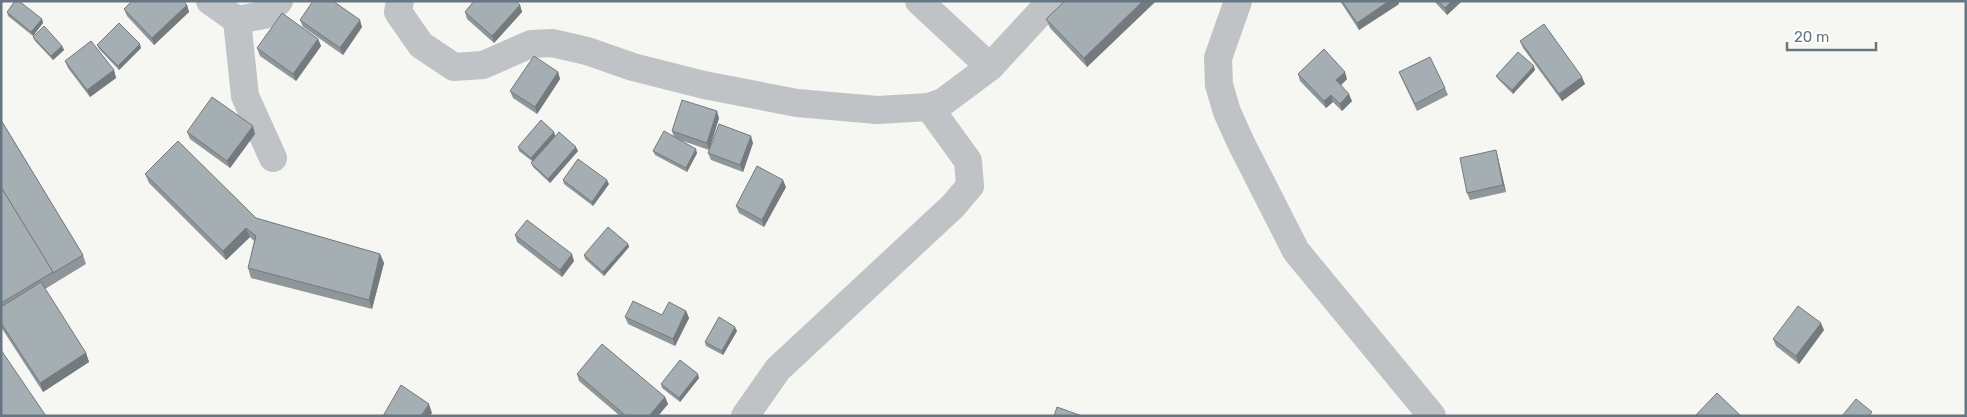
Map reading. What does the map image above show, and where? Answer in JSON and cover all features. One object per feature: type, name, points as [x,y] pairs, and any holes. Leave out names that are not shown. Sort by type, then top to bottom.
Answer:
[{"type":"street","points":[[210,1],[236,20],[264,15],[279,1]]},
{"type":"street","points":[[400,1],[398,12],[421,45],[454,67],[483,65],[531,44],[552,43],[587,51],[634,67],[695,82],[797,102],[877,110],[929,107],[943,102],[990,67],[1051,1]]},
{"type":"street","points":[[919,1],[990,67]]},
{"type":"street","points":[[1238,1],[1218,58],[1219,85],[1227,112],[1241,143],[1296,251],[1432,416]]},
{"type":"street","points":[[236,20],[245,96],[273,158]]},
{"type":"street","points":[[746,416],[778,369],[953,206],[970,186],[968,161],[929,107]]},
{"type":"building","points":[[15,1],[19,1],[42,19],[31,32],[7,12]]},
{"type":"building","points":[[132,1],[183,1],[187,5],[152,38],[124,9]]},
{"type":"building","points":[[313,1],[333,1],[360,20],[340,48],[300,20]]},
{"type":"building","points":[[474,1],[516,1],[520,5],[492,36],[465,12]]},
{"type":"building","points":[[1065,1],[1143,1],[1084,58],[1046,19]]},
{"type":"building","points":[[1342,1],[1389,1],[1357,23]]},
{"type":"building","points":[[1438,1],[1452,1],[1445,8]]},
{"type":"building","points":[[282,13],[318,39],[293,74],[257,48]]},
{"type":"building","points":[[119,23],[140,44],[118,66],[97,45]]},
{"type":"building","points":[[1544,24],[1582,77],[1559,94],[1520,41]]},
{"type":"building","points":[[44,26],[62,46],[51,56],[33,37]]},
{"type":"building","points":[[91,41],[114,70],[87,90],[65,61]]},
{"type":"building","points":[[1324,49],[1345,72],[1336,80],[1349,94],[1340,104],[1331,95],[1324,101],[1298,74]]},
{"type":"building","points":[[1518,52],[1534,66],[1512,90],[1496,76]]},
{"type":"building","points":[[534,56],[558,72],[535,107],[510,91]]},
{"type":"building","points":[[1430,57],[1445,88],[1415,104],[1399,72]]},
{"type":"building","points":[[212,97],[253,126],[227,161],[187,132]]},
{"type":"building","points":[[682,100],[717,111],[707,143],[672,131]]},
{"type":"building","points":[[1,120],[83,255],[53,273],[1,187]]},
{"type":"building","points":[[541,120],[554,132],[531,158],[518,147]]},
{"type":"building","points":[[719,124],[751,136],[740,165],[708,153]]},
{"type":"building","points":[[664,131],[696,149],[686,168],[653,151]]},
{"type":"building","points":[[559,132],[576,147],[548,179],[531,163]]},
{"type":"building","points":[[178,141],[256,218],[380,254],[369,300],[248,268],[256,236],[246,228],[223,251],[145,174]]},
{"type":"building","points":[[1496,150],[1503,185],[1467,193],[1460,158]]},
{"type":"building","points":[[578,159],[607,180],[592,202],[563,180]]},
{"type":"building","points":[[757,166],[783,180],[762,220],[736,206]]},
{"type":"building","points":[[1,187],[53,272],[1,303]]},
{"type":"building","points":[[527,220],[572,254],[560,270],[515,235]]},
{"type":"building","points":[[608,227],[628,244],[603,272],[584,255]]},
{"type":"building","points":[[41,282],[86,353],[40,383],[1,323],[1,307]]},
{"type":"building","points":[[633,301],[662,315],[669,302],[686,311],[673,339],[625,317]]},
{"type":"building","points":[[1798,306],[1821,323],[1796,356],[1773,339]]},
{"type":"building","points":[[719,317],[735,327],[722,351],[705,342]]},
{"type":"building","points":[[602,344],[665,397],[649,416],[626,416],[577,374]]},
{"type":"building","points":[[1,350],[46,416],[1,416]]},
{"type":"building","points":[[680,360],[698,374],[679,398],[661,384]]},
{"type":"building","points":[[401,385],[429,404],[421,416],[383,416]]},
{"type":"building","points":[[1717,393],[1741,416],[1695,416]]},
{"type":"building","points":[[1856,399],[1872,412],[1869,416],[1842,416]]},
{"type":"building","points":[[1057,407],[1082,416],[1054,416]]}]
